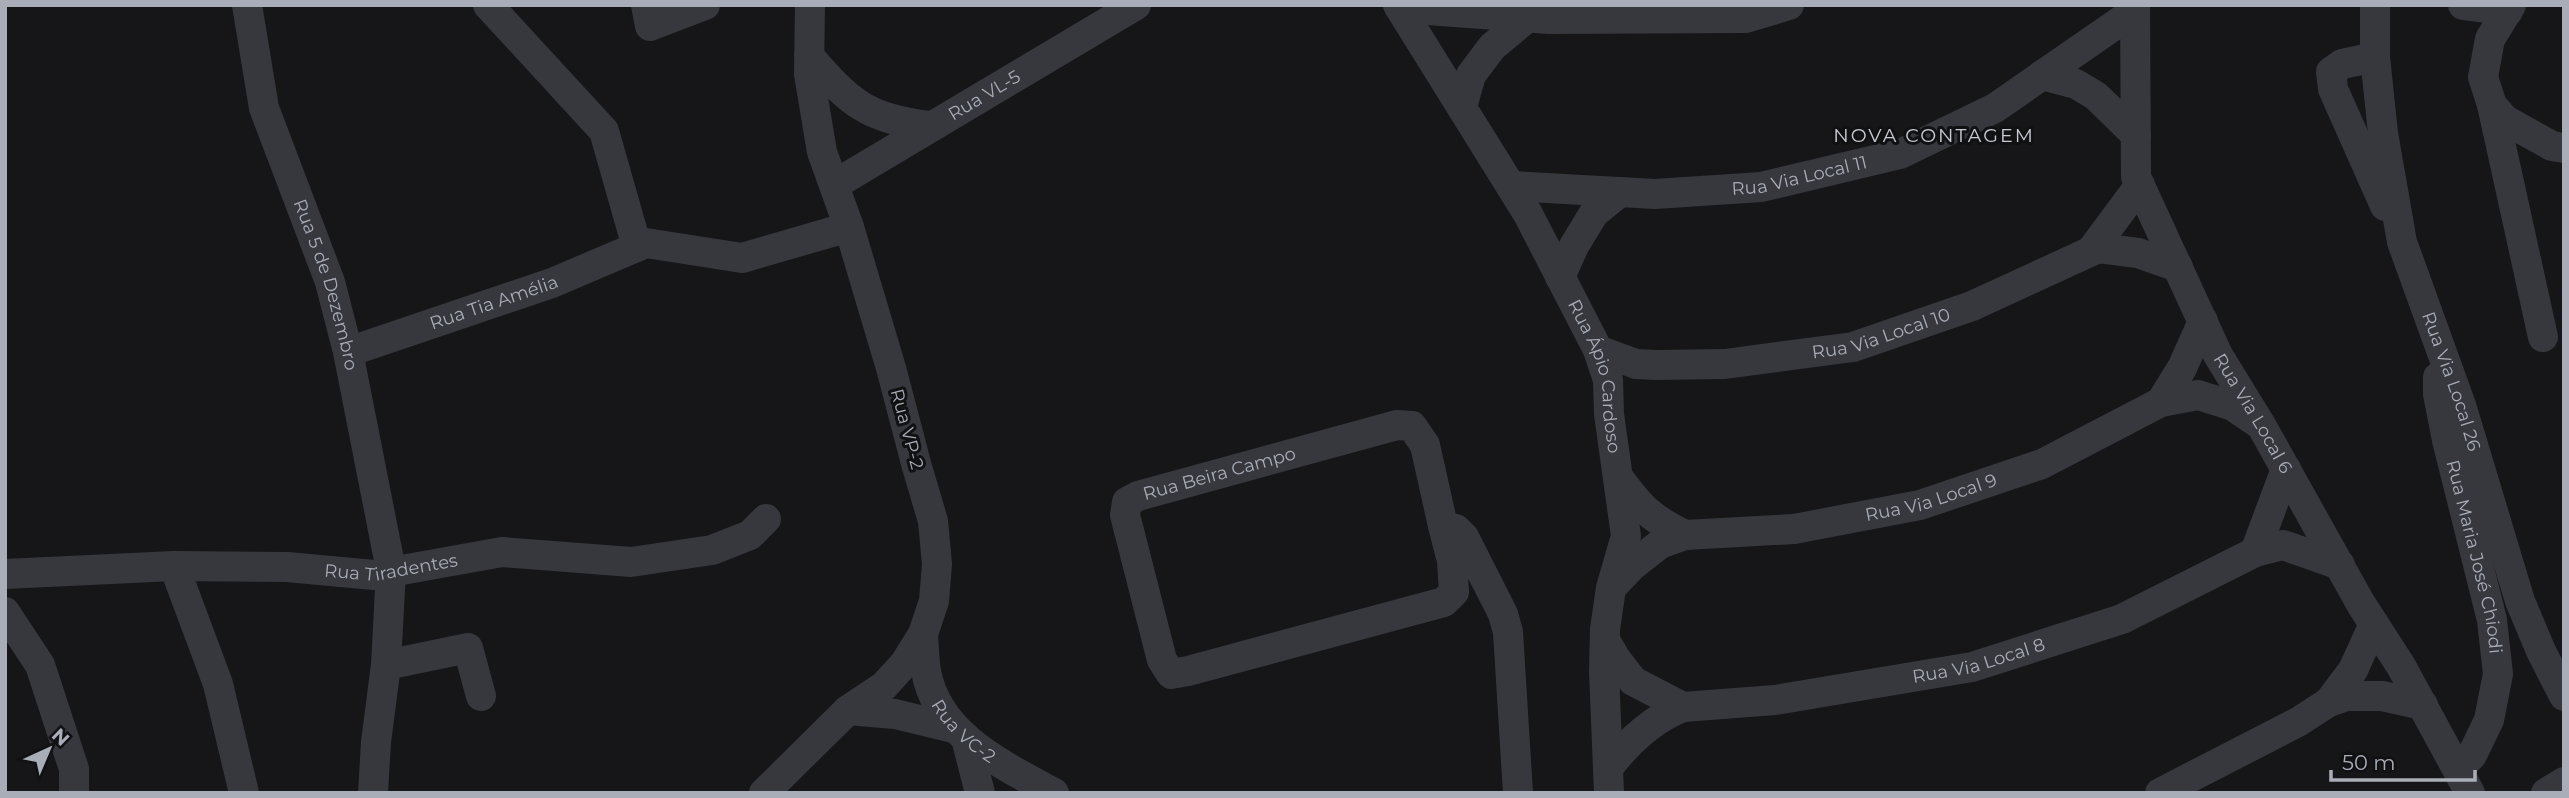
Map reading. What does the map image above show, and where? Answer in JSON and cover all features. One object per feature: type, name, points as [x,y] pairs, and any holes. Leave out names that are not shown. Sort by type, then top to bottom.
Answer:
[{"type":"street","name":"Rua 5 de Dezembro","points":[[247,5],[264,108],[330,282],[348,352],[391,570],[386,665],[376,742],[373,793]]},
{"type":"street","points":[[488,5],[604,131],[637,247]]},
{"type":"street","points":[[646,5],[650,26],[705,5]]},
{"type":"street","name":"Rua VP-2","points":[[764,793],[848,710],[884,686],[905,663],[923,634],[934,601],[937,564],[933,521],[849,227],[822,152],[808,74],[810,5]]},
{"type":"street","name":"Rua VL-5","points":[[834,185],[1136,5]]},
{"type":"street","points":[[1399,7],[1528,17],[1746,18],[1789,5]]},
{"type":"street","points":[[2375,5],[2375,57],[2342,64],[2331,72],[2333,89],[2402,242]]},
{"type":"street","points":[[2463,5],[2509,8],[2490,39],[2483,77],[2492,105],[2543,337]]},
{"type":"street","name":"Rua Ápio Cardoso","points":[[1399,7],[1528,214],[1598,350],[1608,380],[1609,414],[1626,536],[1611,588],[1605,640],[1609,780]]},
{"type":"street","name":"Rua Via Local 11","points":[[1511,186],[1655,194],[1761,187],[1900,154],[1995,108],[2135,8]]},
{"type":"street","name":"Rua Via Local 6","points":[[2135,8],[2136,177],[2218,355],[2423,705],[2466,787]]},
{"type":"street","points":[[1462,107],[1471,75],[1492,47],[1528,17]]},
{"type":"street","points":[[809,56],[838,90],[872,114],[929,126]]},
{"type":"street","name":"Rua Via Local 26","points":[[2375,57],[2383,132],[2402,242],[2461,405],[2520,601],[2564,696]]},
{"type":"street","points":[[2042,75],[2076,85],[2096,96],[2136,135]]},
{"type":"street","points":[[2492,105],[2505,120],[2552,146],[2564,148]]},
{"type":"street","name":"Rua Via Local 10","points":[[2091,251],[2140,186]]},
{"type":"street","points":[[1560,277],[1574,246],[1594,213],[1620,192]]},
{"type":"street","name":"Rua Tia Amélia","points":[[348,352],[552,283],[646,243],[742,258],[849,227]]},
{"type":"street","name":"Rua Via Local 10","points":[[1598,350],[1636,364],[1725,364],[1853,346],[1972,306],[2098,248],[2138,253],[2178,267]]},
{"type":"street","points":[[2161,402],[2182,368],[2203,321]]},
{"type":"street","name":"Rua Maria José Chiodi","points":[[2436,335],[2438,394],[2492,620],[2498,674],[2488,720],[2472,755],[2466,787]]},
{"type":"street","name":"Rua Via Local 10","points":[[1609,414],[1615,397],[1625,383],[1640,372],[1657,365]]},
{"type":"street","name":"Rua Via Local 9","points":[[1611,588],[1632,566],[1660,544],[1685,535],[1794,529],[1920,505],[2042,464],[2161,402],[2197,395],[2233,406],[2261,425]]},
{"type":"street","name":"Rua Beira Campo","points":[[1397,425],[1412,426],[1425,445],[1443,526],[1452,561],[1454,592],[1444,602],[1171,674],[1162,660],[1125,516],[1127,502],[1138,496],[1397,425]]},
{"type":"street","points":[[2255,552],[2286,469]]},
{"type":"street","points":[[1618,477],[1656,521],[1685,535]]},
{"type":"street","name":"Rua Tiradentes","points":[[5,574],[174,566],[287,567],[374,575],[502,552],[631,562],[712,550],[750,536],[766,519]]},
{"type":"street","points":[[1443,526],[1456,529],[1464,537],[1503,614],[1508,632],[1518,793]]},
{"type":"street","name":"Rua Via Local 8","points":[[1609,780],[1626,745],[1663,715],[1683,707],[1775,700],[1972,667],[2122,619],[2255,552],[2283,545],[2340,565]]},
{"type":"street","points":[[174,566],[218,684],[244,793]]},
{"type":"street","points":[[5,612],[40,665],[74,769],[74,793]]},
{"type":"street","points":[[2329,702],[2353,670],[2374,624]]},
{"type":"street","name":"Rua VC-2","points":[[923,634],[926,672],[936,702],[960,733],[1030,785],[1054,793]]},
{"type":"street","points":[[1605,640],[1633,681],[1683,707]]},
{"type":"street","points":[[386,665],[468,648],[481,696]]},
{"type":"street","points":[[2160,793],[2298,722],[2329,702],[2346,696],[2382,696],[2423,705]]},
{"type":"street","points":[[848,710],[895,714],[960,733],[980,793]]},
{"type":"street","points":[[2546,793],[2564,782]]},
{"type":"district","name":"NOVA CONTAGEM","points":[[1934,135]]}]
